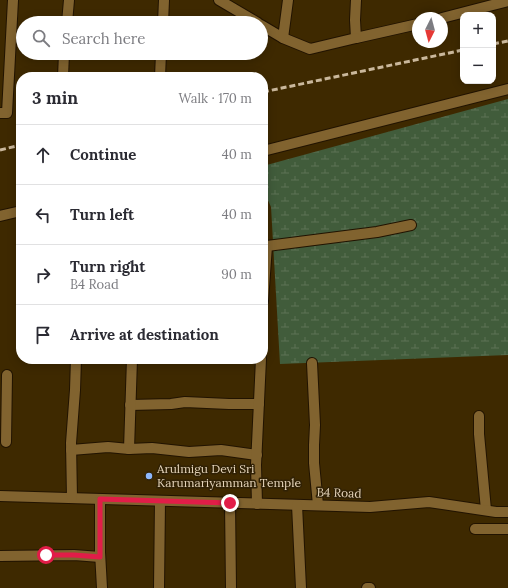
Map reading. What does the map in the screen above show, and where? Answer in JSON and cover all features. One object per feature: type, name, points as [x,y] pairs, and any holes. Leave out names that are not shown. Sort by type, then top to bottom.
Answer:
[{"type":"street","points":[[0,113],[7,113],[13,0]]},
{"type":"street","points":[[68,16],[69,0]]},
{"type":"street","points":[[163,16],[164,0]]},
{"type":"street","points":[[220,0],[246,16]]},
{"type":"street","points":[[283,38],[288,0]]},
{"type":"street","points":[[356,0],[356,38]]},
{"type":"street","points":[[448,16],[508,1]]},
{"type":"street","points":[[268,29],[283,38],[310,49],[412,25]]},
{"type":"street","points":[[63,72],[64,60]]},
{"type":"street","points":[[160,72],[161,60]]},
{"type":"street","points":[[268,150],[508,89]]},
{"type":"street","points":[[0,216],[16,212]]},
{"type":"street","points":[[268,246],[377,232],[411,225]]},
{"type":"street","points":[[312,363],[315,425],[314,463],[318,505]]},
{"type":"street","points":[[72,498],[71,443],[76,364]]},
{"type":"street","points":[[129,449],[132,364]]},
{"type":"street","points":[[258,504],[256,465],[261,364]]},
{"type":"street","points":[[6,442],[3,406],[7,375]]},
{"type":"street","points":[[130,405],[171,404],[185,402],[259,404]]},
{"type":"street","points":[[479,416],[479,434],[486,510]]},
{"type":"street","points":[[71,450],[152,448],[189,452],[221,450],[257,455]]},
{"type":"street","name":"B4 Road","points":[[0,496],[370,507],[429,502],[508,512]]},
{"type":"street","points":[[100,499],[100,557],[102,588]]},
{"type":"street","points":[[159,588],[160,501]]},
{"type":"street","points":[[230,503],[231,588]]},
{"type":"street","points":[[298,505],[301,588]]},
{"type":"street","points":[[475,529],[508,529]]},
{"type":"street","points":[[0,556],[74,555],[100,557]]},
{"type":"green space","points":[[508,99],[508,355],[280,364],[271,207],[268,200],[268,165]]},
{"type":"railway","points":[[496,43],[508,41]]},
{"type":"railway","points":[[268,91],[460,51]]},
{"type":"railway","points":[[0,150],[16,146]]},
{"type":"place","name":"Arulmigu Devi Sri Karumariyamman Temple","points":[[149,476]]},
{"type":"route","points":[[46,555],[100,557],[100,499],[230,503]]}]
